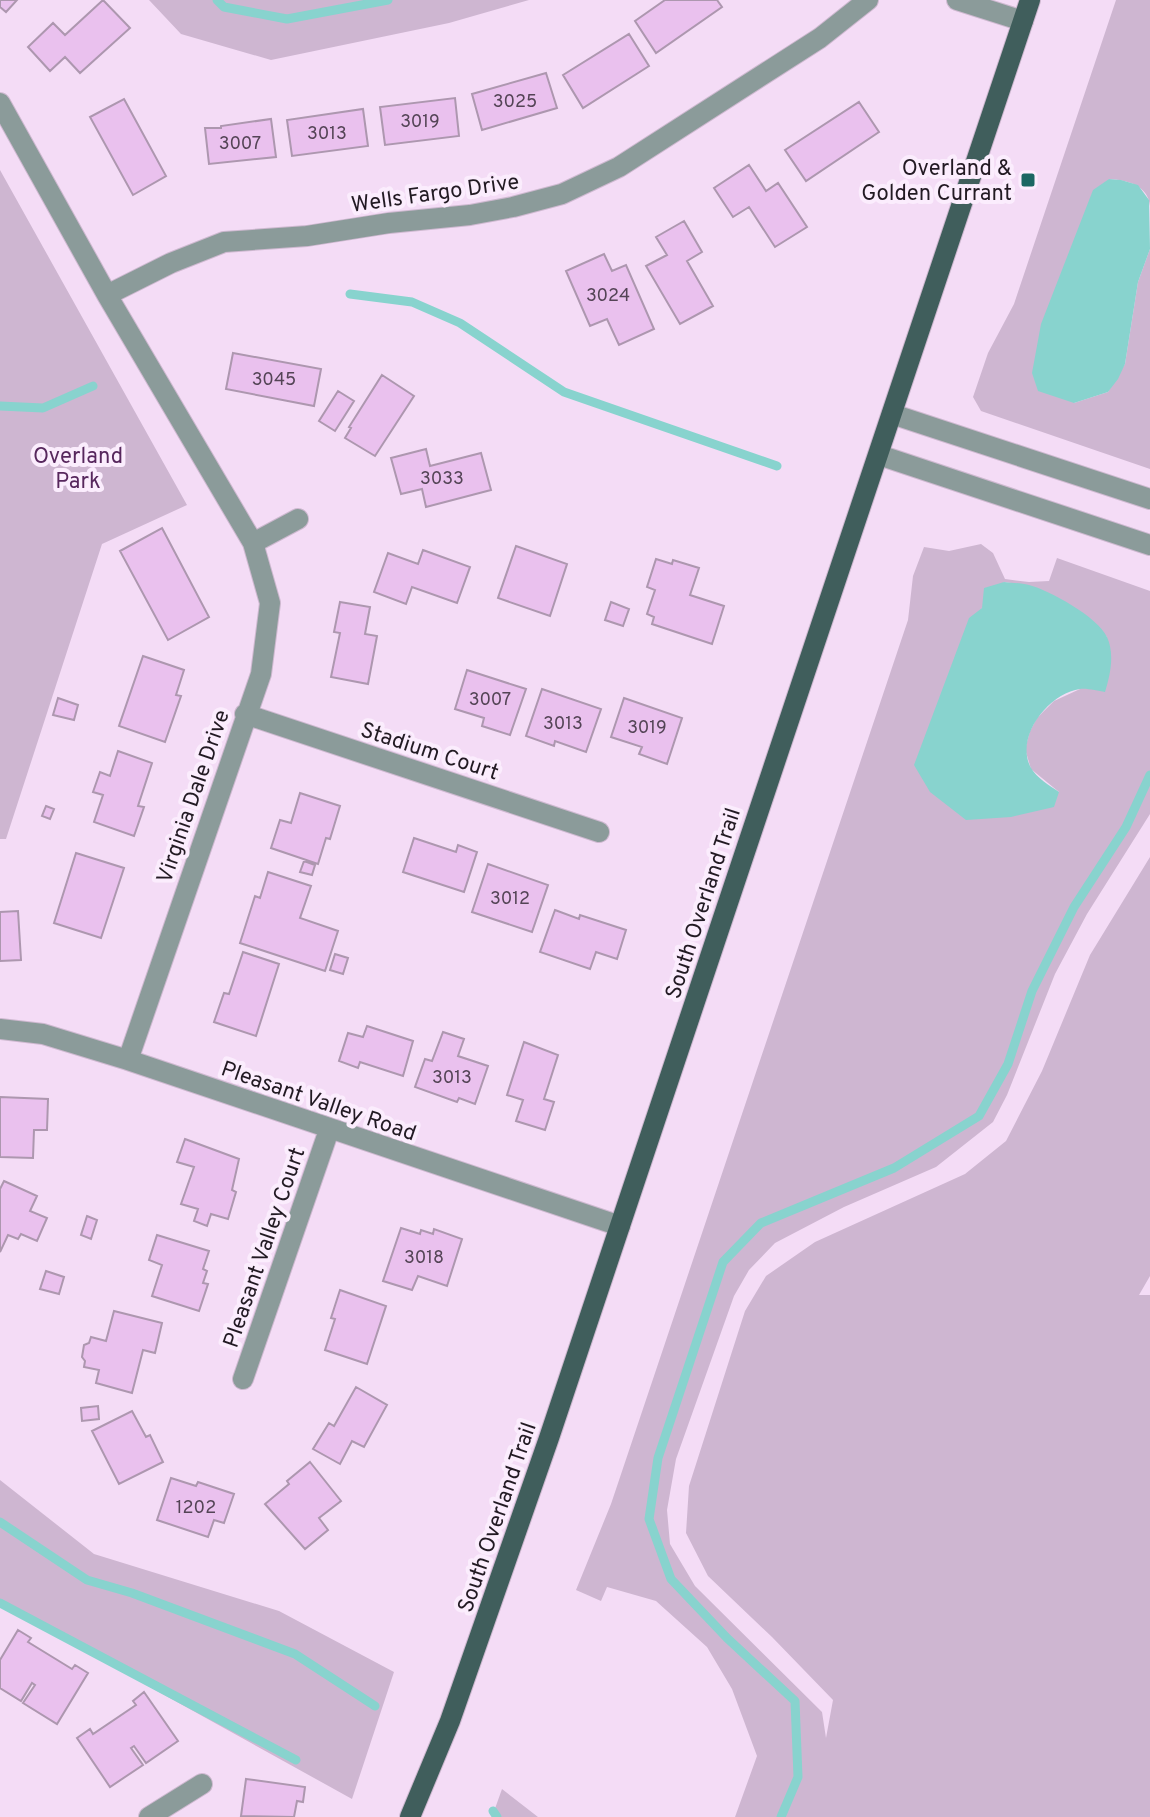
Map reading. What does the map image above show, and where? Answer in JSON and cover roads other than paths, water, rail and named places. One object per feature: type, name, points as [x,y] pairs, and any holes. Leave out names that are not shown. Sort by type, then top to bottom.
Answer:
[{"type":"main road","name":"South Overland Trail","points":[[412,1812],[450,1721],[620,1226],[1030,0]]},
{"type":"street","name":"Wells Fargo Drive","points":[[107,295],[171,263],[224,242],[307,236],[389,223],[470,215],[562,194],[619,167],[820,38],[868,0]]},
{"type":"street","points":[[957,0],[1023,21]]},
{"type":"street","name":"Virginia Dale Drive","points":[[0,103],[107,295],[253,543],[270,603],[261,674],[128,1060]]},
{"type":"street","points":[[892,414],[1150,499]]},
{"type":"street","points":[[879,455],[1150,545]]},
{"type":"street","points":[[253,543],[298,519]]},
{"type":"street","name":"Stadium Court","points":[[245,714],[599,832]]},
{"type":"street","name":"Pleasant Valley Road","points":[[0,1029],[43,1034],[128,1060],[620,1226]]},
{"type":"street","name":"Pleasant Valley Court","points":[[243,1379],[329,1130]]},
{"type":"street","points":[[149,1817],[202,1784]]},
{"type":"waterway","points":[[217,0],[224,7],[287,19],[388,0]]},
{"type":"waterway","points":[[350,294],[412,302],[460,323],[564,392],[777,466]]},
{"type":"waterway","points":[[0,406],[43,408],[93,386]]},
{"type":"waterway","points":[[781,1817],[798,1777],[795,1701],[727,1638],[671,1579],[649,1519],[658,1458],[723,1262],[761,1223],[894,1168],[979,1116],[1008,1064],[1032,991],[1074,907],[1126,827],[1150,775]]},
{"type":"waterway","points":[[0,1522],[87,1580],[132,1593],[295,1654],[375,1706]]},
{"type":"waterway","points":[[0,1603],[296,1760]]},
{"type":"waterway","points":[[493,1811],[497,1817]]},
{"type":"place","name":"Overland & Golden Currant","points":[[1028,180]]},
{"type":"park label","name":"Overland Park","points":[[78,468]]}]
